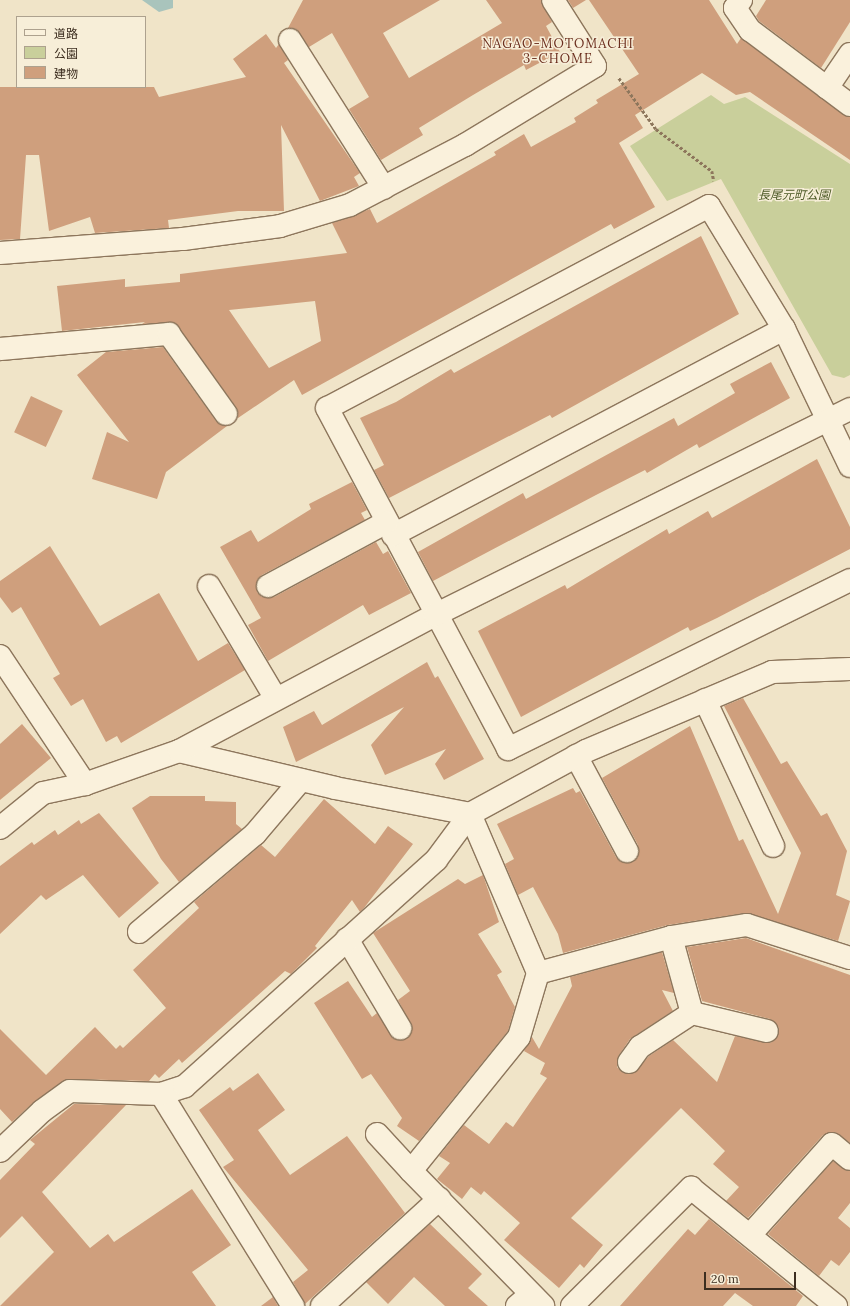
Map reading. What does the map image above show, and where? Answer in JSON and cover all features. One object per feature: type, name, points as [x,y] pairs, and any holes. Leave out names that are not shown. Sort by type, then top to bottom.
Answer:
[{"type":"street","points":[[0,253],[183,240],[280,226],[350,205],[465,145],[595,66],[553,0]]},
{"type":"street","points":[[735,3],[750,30],[850,105]]},
{"type":"street","points":[[290,40],[384,188]]},
{"type":"street","points":[[827,88],[850,54]]},
{"type":"street","points":[[850,466],[784,329],[709,206],[327,408],[435,615],[508,749],[850,580]]},
{"type":"street","points":[[268,586],[390,528],[784,329]]},
{"type":"street","points":[[0,348],[169,334],[226,414]]},
{"type":"street","points":[[0,828],[43,794],[85,784],[179,750],[435,615],[850,409]]},
{"type":"street","points":[[209,586],[276,699]]},
{"type":"street","points":[[0,656],[85,784]]},
{"type":"street","points":[[0,1151],[42,1111],[70,1091],[161,1094],[185,1086],[436,860],[470,814],[576,756],[772,672],[850,669]]},
{"type":"street","points":[[705,700],[773,846]]},
{"type":"street","points":[[179,750],[301,780],[470,814]]},
{"type":"street","points":[[576,756],[627,851]]},
{"type":"street","points":[[139,932],[254,834],[301,780]]},
{"type":"street","points":[[411,1171],[519,1036],[538,973],[470,814]]},
{"type":"street","points":[[538,973],[671,937],[747,925],[850,958]]},
{"type":"street","points":[[671,937],[692,1013]]},
{"type":"street","points":[[347,939],[400,1028]]},
{"type":"street","points":[[629,1062],[640,1047],[692,1013],[767,1031]]},
{"type":"street","points":[[161,1094],[293,1306]]},
{"type":"street","points":[[377,1134],[439,1199],[530,1302]]},
{"type":"street","points":[[750,1235],[832,1144],[850,1159]]},
{"type":"street","points":[[572,1306],[691,1188],[836,1306]]},
{"type":"street","points":[[322,1306],[439,1199]]},
{"type":"path","points":[[595,66],[604,66],[622,79],[656,130],[712,171],[714,182],[709,206]]},
{"type":"green space","name":"長尾元町公園","points":[[711,95],[724,104],[745,97],[850,164],[850,375],[844,378],[832,375],[721,179],[667,201],[630,146]]},
{"type":"water","points":[[142,0],[173,0],[173,8],[159,12]]},
{"type":"building","points":[[303,0],[440,0],[383,33],[409,78],[502,23],[486,0],[541,0],[552,22],[546,26],[560,52],[526,70],[524,65],[473,95],[419,128],[423,135],[381,160],[349,109],[369,97],[332,33],[309,47],[296,29],[288,28]]},
{"type":"building","points":[[568,0],[586,0],[573,8]]},
{"type":"building","points":[[589,0],[709,0],[737,44],[741,38],[850,117],[850,160],[750,92],[736,95],[702,73],[635,115],[643,128],[619,143],[655,207],[614,229],[611,224],[302,395],[294,380],[238,418],[236,407],[175,323],[142,324],[145,322],[62,331],[57,286],[125,279],[125,287],[180,282],[180,274],[347,253],[332,223],[370,209],[377,223],[496,155],[494,152],[524,134],[531,147],[576,122],[574,118],[598,103],[596,100],[639,74]],"holes":[[[315,301],[321,341],[269,368],[229,310]]]},
{"type":"building","points":[[766,0],[850,0],[850,22],[821,68],[759,21],[756,16]]},
{"type":"building","points":[[266,34],[276,48],[279,44],[288,60],[284,63],[360,173],[354,177],[359,186],[320,201],[281,125],[284,211],[238,211],[168,220],[169,228],[95,233],[90,217],[49,231],[39,155],[26,155],[20,239],[0,240],[0,87],[154,87],[159,97],[246,77],[233,59]]},
{"type":"building","points":[[701,236],[739,314],[552,418],[550,415],[389,498],[374,470],[384,465],[360,418],[396,402],[451,369],[454,373]]},
{"type":"building","points":[[163,347],[216,421],[227,426],[166,472],[157,499],[92,479],[107,432],[129,442],[77,375],[106,352]]},
{"type":"building","points":[[771,362],[790,398],[699,448],[697,444],[647,473],[645,470],[433,581],[418,552],[523,493],[526,499],[674,418],[678,426],[735,393],[730,384]]},
{"type":"building","points":[[31,396],[63,411],[46,447],[14,432]]},
{"type":"building","points":[[817,459],[850,527],[850,549],[690,631],[688,627],[521,717],[478,631],[565,585],[567,589],[667,529],[669,534],[708,511],[712,518]]},
{"type":"building","points":[[352,482],[367,510],[361,513],[365,520],[262,575],[257,580],[257,592],[262,597],[274,597],[376,542],[383,554],[388,551],[411,593],[369,615],[363,605],[268,661],[248,625],[261,618],[220,547],[251,530],[258,542],[311,509],[309,504]]},
{"type":"building","points":[[50,546],[100,626],[159,593],[198,661],[228,643],[245,670],[121,743],[117,736],[106,742],[83,699],[71,706],[53,678],[60,674],[21,607],[12,613],[0,597],[0,581]]},
{"type":"building","points":[[427,662],[435,678],[438,676],[484,759],[444,780],[435,764],[446,749],[385,775],[371,745],[404,707],[296,762],[283,727],[314,711],[322,725]]},
{"type":"building","points":[[743,698],[781,764],[787,761],[821,816],[827,813],[847,851],[836,895],[850,901],[838,941],[745,913],[668,925],[563,953],[558,934],[533,887],[518,895],[505,864],[514,859],[497,824],[573,788],[576,793],[580,791],[616,857],[621,862],[633,862],[638,857],[638,845],[602,778],[690,726],[739,841],[743,839],[778,914],[801,853],[724,706]]},
{"type":"building","points":[[22,724],[51,758],[0,800],[0,744]]},
{"type":"building","points":[[150,796],[205,796],[205,801],[236,802],[236,824],[242,829],[179,882],[161,859],[132,808]]},
{"type":"building","points":[[324,799],[375,844],[388,826],[413,844],[364,908],[360,912],[352,900],[315,946],[317,948],[291,974],[285,971],[182,1063],[179,1059],[159,1078],[155,1074],[149,1081],[70,1079],[35,1101],[12,1122],[0,1109],[0,1029],[46,1075],[95,1027],[116,1049],[120,1045],[123,1048],[166,1008],[133,970],[199,908],[194,902],[261,845],[275,857]]},
{"type":"building","points":[[99,813],[159,883],[119,918],[83,875],[46,900],[41,895],[0,934],[0,866],[32,842],[34,845],[55,830],[58,835],[79,820],[81,824]]},
{"type":"building","points":[[483,875],[499,922],[478,934],[502,972],[497,975],[515,1007],[508,1031],[419,1141],[397,1126],[402,1118],[371,1074],[362,1079],[314,1003],[348,981],[372,1017],[377,1013],[394,1039],[407,1038],[412,1027],[398,1000],[410,991],[373,933],[458,879],[465,884]]},
{"type":"building","points":[[746,938],[850,975],[850,1143],[835,1132],[823,1135],[748,1218],[726,1201],[739,1187],[713,1164],[725,1151],[681,1108],[571,1218],[603,1245],[584,1268],[580,1264],[559,1288],[504,1240],[520,1223],[484,1191],[481,1195],[471,1187],[462,1199],[437,1179],[450,1163],[439,1156],[464,1125],[489,1144],[506,1122],[513,1127],[547,1078],[540,1074],[545,1063],[524,1051],[532,1037],[539,1049],[572,986],[570,977],[662,952],[674,993],[662,990],[673,1011],[630,1039],[619,1055],[617,1067],[622,1072],[634,1073],[649,1056],[673,1040],[717,1082],[735,1036],[770,1043],[776,1039],[779,1028],[770,1019],[702,1001],[687,947]]},
{"type":"building","points":[[258,1073],[285,1110],[258,1130],[290,1175],[347,1136],[405,1213],[305,1304],[293,1282],[308,1270],[223,1167],[234,1160],[199,1110],[230,1087],[233,1091]]},
{"type":"building","points":[[74,1104],[126,1105],[42,1192],[90,1248],[108,1234],[114,1242],[192,1189],[231,1245],[192,1272],[216,1306],[0,1306],[54,1252],[22,1216],[0,1238],[0,1180],[35,1144],[30,1140]]},
{"type":"building","points":[[833,1161],[850,1171],[850,1203],[838,1218],[850,1228],[850,1252],[839,1266],[831,1260],[819,1276],[768,1234]]},
{"type":"building","points":[[709,1219],[803,1296],[796,1306],[753,1306],[735,1293],[723,1306],[620,1306],[688,1229],[695,1235]]},
{"type":"building","points":[[430,1224],[482,1274],[468,1288],[488,1306],[445,1306],[414,1277],[388,1304],[366,1282]]},
{"type":"building","points":[[273,1297],[278,1306],[261,1306]]},
{"type":"district","name":"NAGAO-MOTOMACHI 3-CHOME","points":[[558,52]]}]
